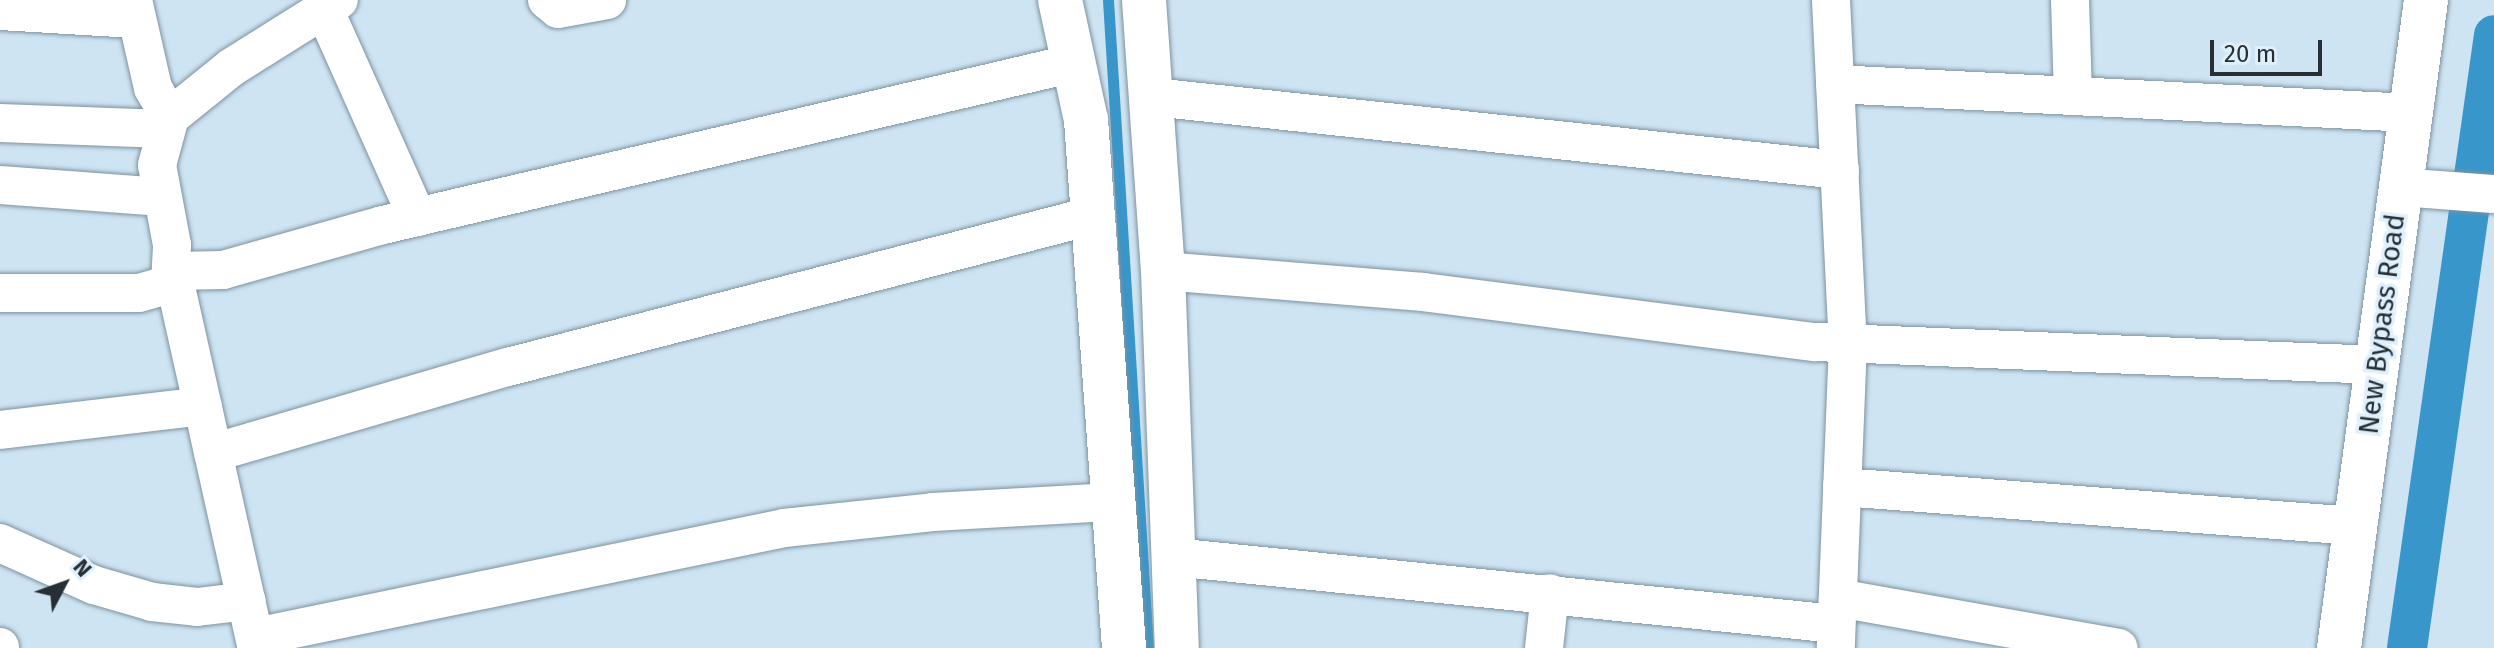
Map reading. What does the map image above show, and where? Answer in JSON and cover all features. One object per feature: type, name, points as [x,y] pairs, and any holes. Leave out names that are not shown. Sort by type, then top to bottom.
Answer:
[{"type":"street","points":[[547,0],[558,9],[607,0]]},
{"type":"street","points":[[1060,0],[1086,120],[1124,648]]},
{"type":"street","points":[[1144,0],[1163,271],[1177,648]]},
{"type":"street","points":[[1831,0],[1848,343],[1837,623]]},
{"type":"street","points":[[2070,0],[2073,96]]},
{"type":"street","name":"New Bypass Road","points":[[2339,648],[2426,0]]},
{"type":"street","points":[[253,629],[174,274],[157,165],[168,123],[194,94],[332,5],[417,217]]},
{"type":"street","points":[[0,11],[134,10],[153,88],[168,123]]},
{"type":"street","points":[[0,293],[139,293],[162,289],[174,274],[223,270],[417,217],[1074,63]]},
{"type":"street","points":[[1835,84],[2411,113]]},
{"type":"street","points":[[1153,97],[1840,170]]},
{"type":"street","points":[[0,123],[168,123]]},
{"type":"street","points":[[0,185],[163,197]]},
{"type":"street","points":[[2400,187],[2494,194]]},
{"type":"street","points":[[213,453],[508,367],[1095,215]]},
{"type":"street","points":[[1163,271],[1423,292],[1848,343],[2377,365]]},
{"type":"street","points":[[0,430],[203,406]]},
{"type":"street","points":[[1842,487],[2355,526]]},
{"type":"street","points":[[0,543],[94,585],[152,602],[197,607],[253,629],[784,528],[933,512],[1114,502]]},
{"type":"street","points":[[1173,557],[2119,648]]},
{"type":"street","points":[[1544,648],[1550,593]]},
{"type":"waterway","points":[[1108,0],[1148,648]]},
{"type":"waterway","points":[[2407,648],[2494,35]]}]
